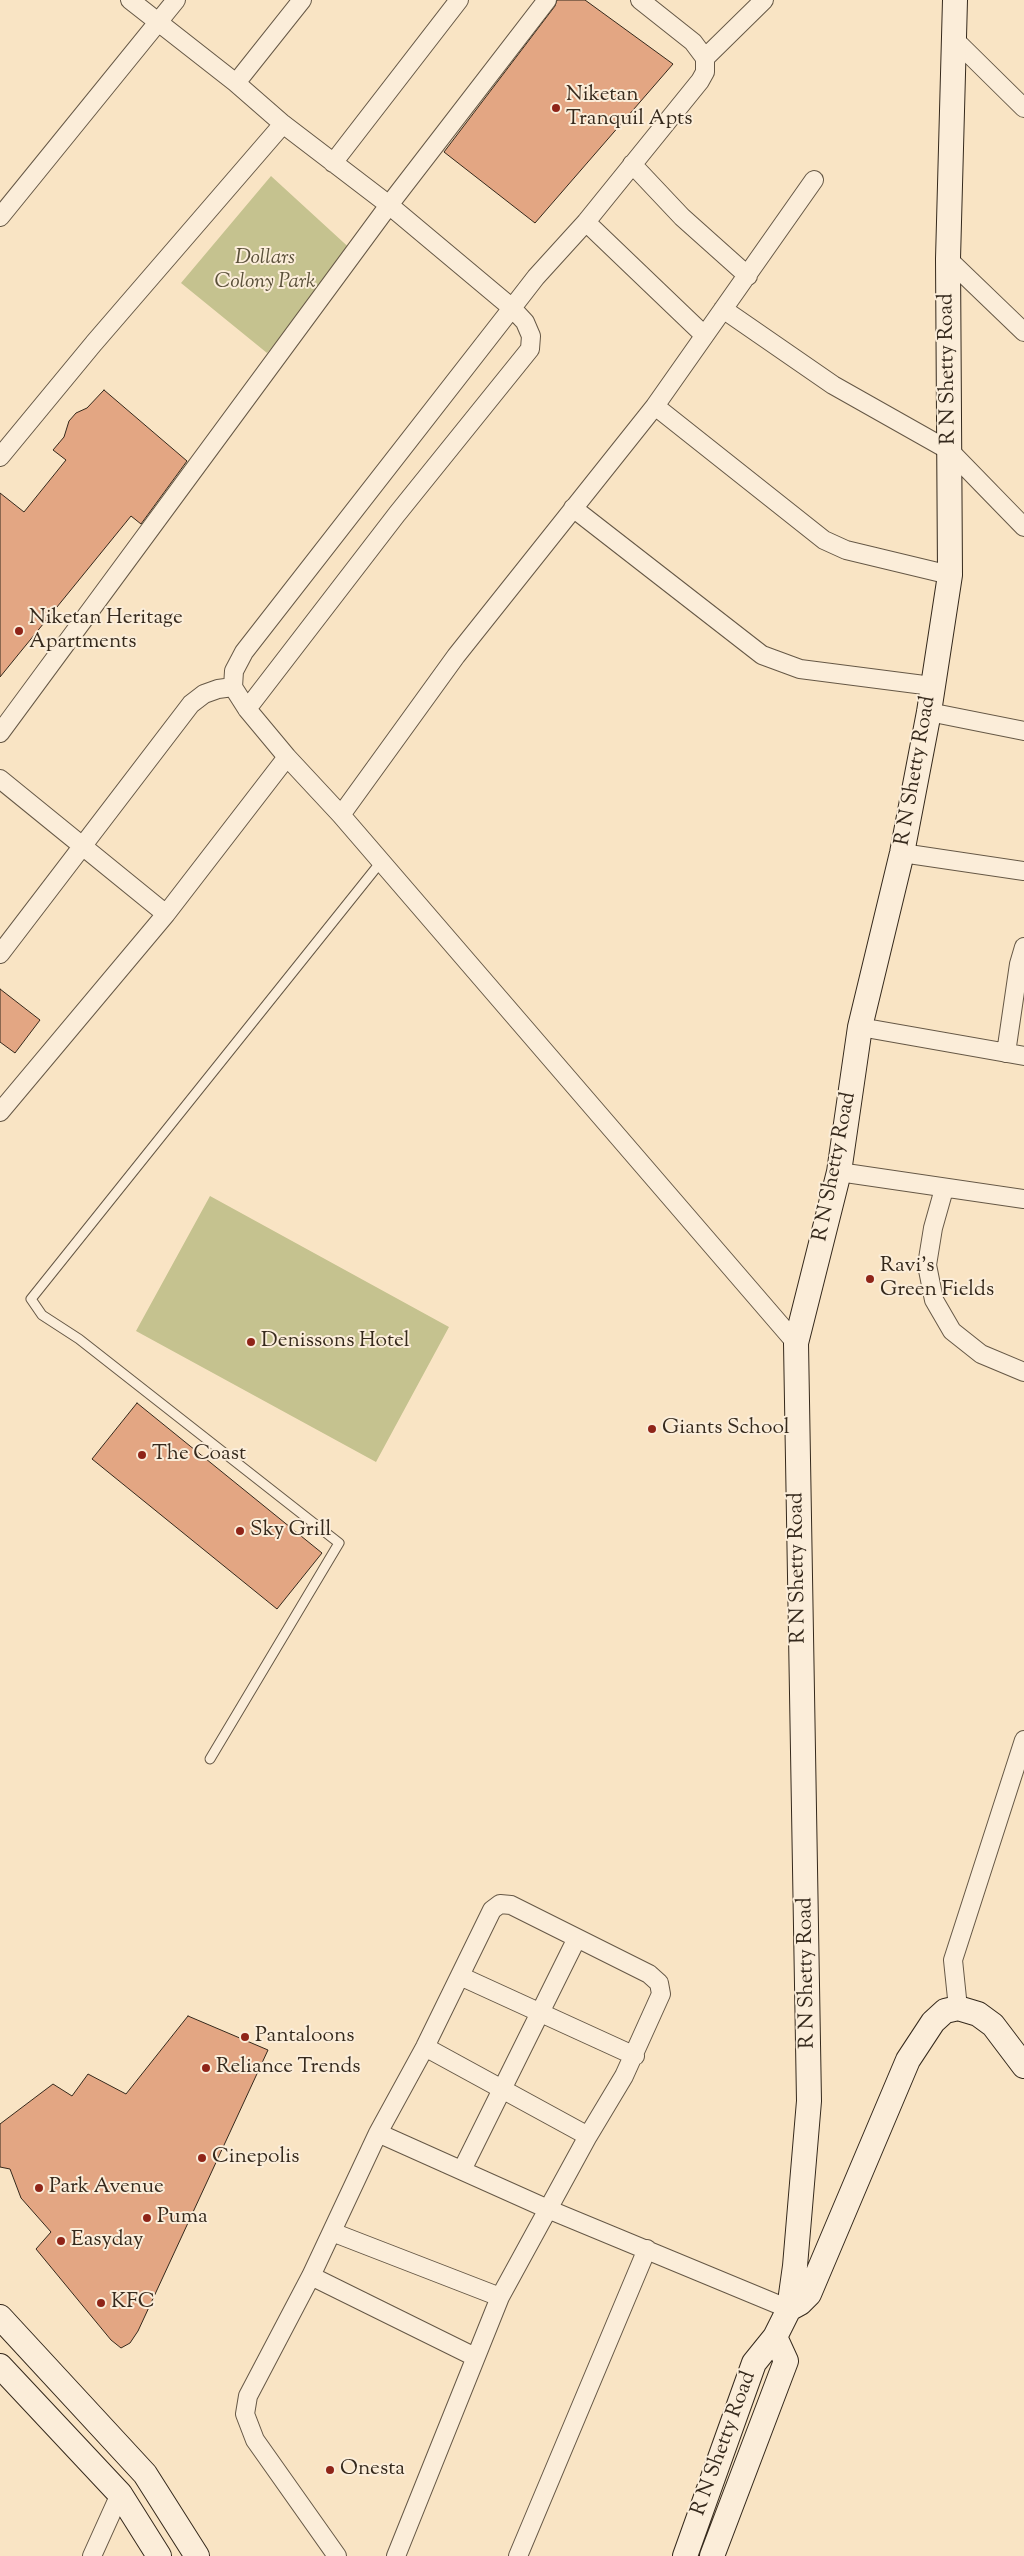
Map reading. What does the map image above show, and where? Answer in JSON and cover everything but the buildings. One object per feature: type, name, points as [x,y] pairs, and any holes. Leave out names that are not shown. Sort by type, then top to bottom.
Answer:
[{"type":"street","points":[[130,0],[236,83],[283,124],[389,205],[512,308],[525,322],[531,336],[530,349],[397,514],[247,709]]},
{"type":"street","points":[[0,217],[176,0]]},
{"type":"street","points":[[236,83],[302,0]]},
{"type":"street","points":[[333,163],[459,0]]},
{"type":"street","points":[[0,733],[389,205],[547,0]]},
{"type":"street","points":[[640,0],[693,42],[705,58],[705,72],[586,222],[512,308],[244,652],[234,671],[233,687],[247,709],[287,757],[341,815],[380,863],[796,1343]]},
{"type":"street","points":[[705,58],[764,0]]},
{"type":"street","name":"R N Shetty Road","points":[[688,2548],[754,2363],[775,2337],[789,2310],[809,2102],[796,1343],[839,1172],[860,1027],[902,853],[929,712],[950,575],[948,259],[955,0]]},
{"type":"street","points":[[955,40],[1024,108]]},
{"type":"street","points":[[0,457],[94,343],[283,124]]},
{"type":"street","points":[[632,164],[682,217],[748,276]]},
{"type":"street","points":[[341,815],[456,656],[655,406],[814,180]]},
{"type":"street","points":[[586,222],[704,335]]},
{"type":"street","points":[[948,259],[1024,332]]},
{"type":"street","points":[[723,310],[833,385],[950,451],[1024,527]]},
{"type":"street","points":[[655,406],[824,540],[846,550],[950,575]]},
{"type":"street","points":[[573,508],[762,655],[800,670],[932,686]]},
{"type":"street","points":[[0,954],[82,844],[191,704],[204,694],[218,689],[233,687]]},
{"type":"street","points":[[929,712],[1024,731]]},
{"type":"street","points":[[0,1112],[166,914],[287,757]]},
{"type":"street","points":[[0,779],[166,914]]},
{"type":"street","points":[[902,853],[1024,870]]},
{"type":"street","points":[[1006,1053],[1019,964],[1024,947]]},
{"type":"street","points":[[860,1027],[1024,1056]]},
{"type":"street","points":[[839,1172],[944,1189],[1024,1199]]},
{"type":"street","points":[[944,1189],[933,1228],[928,1265],[934,1300],[952,1331],[981,1354],[1024,1372]]},
{"type":"street","points":[[958,2008],[953,1960],[1024,1740]]},
{"type":"street","points":[[337,2556],[255,2440],[245,2414],[248,2396],[311,2276],[378,2133],[425,2047],[492,1910],[500,1904],[511,1905],[648,1974],[659,1983],[661,1994],[658,2005],[634,2056],[500,2297],[396,2556]]},
{"type":"street","points":[[462,2170],[577,1938]]},
{"type":"street","points":[[460,1976],[634,2056]]},
{"type":"street","points":[[378,2133],[550,2210],[789,2310],[809,2294],[908,2060],[932,2022],[945,2011],[958,2008],[978,2014],[992,2025],[1024,2066]]},
{"type":"street","points":[[425,2047],[588,2136]]},
{"type":"street","points":[[332,2232],[500,2297]]},
{"type":"street","points":[[518,2556],[647,2249]]},
{"type":"street","points":[[311,2276],[475,2357]]},
{"type":"street","points":[[0,2317],[145,2474],[197,2556]]},
{"type":"street","name":"R N Shetty Road","points":[[713,2553],[786,2361],[775,2337]]},
{"type":"street","points":[[0,2366],[120,2494],[159,2556]]},
{"type":"street","points":[[92,2556],[120,2494]]},
{"type":"street","points":[[688,2548],[713,2553]]},
{"type":"lane","points":[[210,1760],[339,1543],[79,1339],[42,1316],[31,1299],[380,863]]},
{"type":"green space","name":"Dollars Colony Park","points":[[271,176],[355,253],[267,353],[181,283]]},
{"type":"green space","points":[[210,1196],[449,1327],[376,1462],[136,1331]]},
{"type":"place","name":"Niketan Tranquil Apts","points":[[556,108]]},
{"type":"place","name":"Niketan Heritage Apartments","points":[[19,631]]},
{"type":"place","name":"Ravi's Green Fields","points":[[870,1279]]},
{"type":"place","name":"Denissons Hotel","points":[[251,1342]]},
{"type":"place","name":"Giants School","points":[[652,1429]]},
{"type":"place","name":"The Coast","points":[[142,1455]]},
{"type":"place","name":"Sky Grill","points":[[240,1531]]},
{"type":"place","name":"Pantaloons","points":[[245,2037]]},
{"type":"place","name":"Reliance Trends","points":[[206,2068]]},
{"type":"place","name":"Cinepolis","points":[[202,2158]]},
{"type":"place","name":"Park Avenue","points":[[39,2188]]},
{"type":"place","name":"Puma","points":[[147,2218]]},
{"type":"place","name":"Easyday","points":[[61,2241]]},
{"type":"place","name":"KFC","points":[[101,2303]]},
{"type":"place","name":"Onesta","points":[[330,2470]]}]
